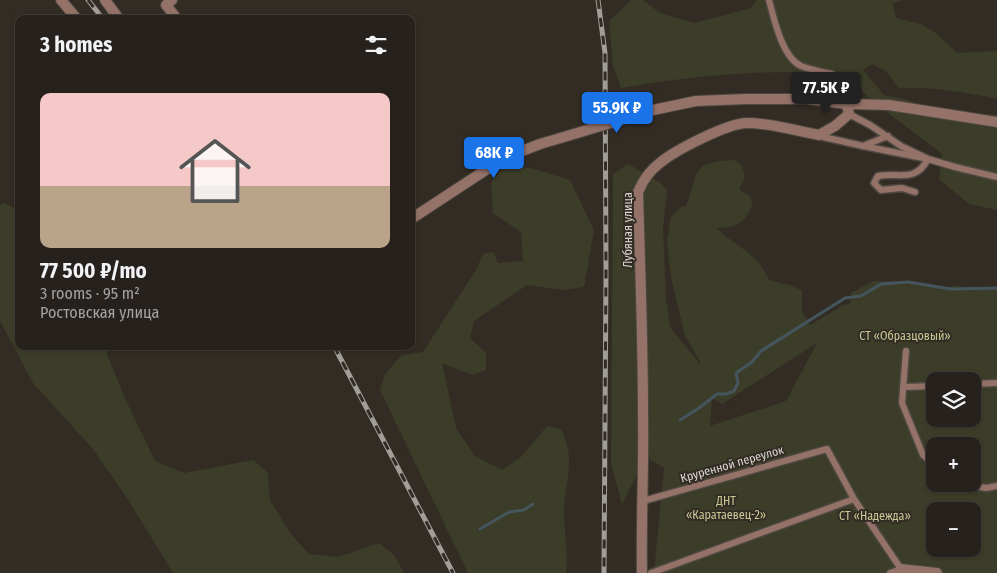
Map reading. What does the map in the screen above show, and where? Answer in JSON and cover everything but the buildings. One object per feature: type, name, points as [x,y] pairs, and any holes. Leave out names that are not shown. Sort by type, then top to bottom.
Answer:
[{"type":"street","points":[[61,0],[74,15]]},
{"type":"street","points":[[105,0],[116,15]]},
{"type":"street","points":[[166,2],[174,15]]},
{"type":"street","points":[[415,215],[504,158],[540,144],[653,110],[696,102],[746,99],[806,99],[846,104],[888,105],[997,122]]},
{"type":"street","points":[[819,135],[835,126],[849,114],[846,104]]},
{"type":"street","name":"Лубяная улица","points":[[642,573],[641,520],[644,412],[638,192],[644,178],[661,162],[729,127],[746,123],[764,124],[819,135]]},
{"type":"street","points":[[901,569],[937,573]]},
{"type":"lane","points":[[769,0],[782,42],[793,60],[800,65],[832,74],[846,104]]},
{"type":"lane","points":[[849,114],[870,124],[901,146],[928,159]]},
{"type":"lane","points":[[819,135],[928,159],[997,177]]},
{"type":"lane","points":[[863,146],[888,136]]},
{"type":"lane","points":[[915,192],[902,188],[881,190],[874,183],[878,176],[888,174],[906,176],[918,172],[928,159]]},
{"type":"lane","points":[[906,351],[902,403],[923,455],[926,458]]},
{"type":"lane","points":[[981,383],[997,382]]},
{"type":"lane","points":[[903,387],[926,386]]},
{"type":"lane","name":"Круренной переулок","points":[[643,501],[827,449],[854,499]]},
{"type":"lane","points":[[981,487],[997,486]]},
{"type":"lane","points":[[651,573],[854,499],[901,569],[890,573]]},
{"type":"green space","points":[[631,0],[643,0],[660,13],[695,23],[751,8],[756,0],[902,0],[893,4],[896,18],[921,24],[936,33],[957,53],[997,51],[997,99],[948,90],[898,88],[887,72],[872,64],[863,70],[884,95],[904,99],[930,108],[997,115],[997,210],[969,204],[939,179],[942,154],[870,99],[848,76],[794,72],[729,74],[621,88],[613,66],[609,21]]},
{"type":"green space","points":[[735,160],[742,166],[745,177],[739,190],[749,195],[753,203],[747,216],[740,223],[731,227],[717,228],[754,258],[769,280],[793,286],[802,291],[802,312],[810,325],[842,306],[851,303],[851,293],[873,281],[915,282],[945,288],[956,286],[974,288],[997,287],[997,573],[654,573],[664,468],[646,457],[622,504],[611,463],[613,174],[628,164],[661,183],[667,190],[663,229],[666,299],[670,327],[700,364],[685,336],[671,277],[667,241],[671,217],[682,206],[686,207],[699,170],[711,163]],"holes":[[[817,343],[786,401],[710,426],[712,398],[722,404]]]},
{"type":"green space","points":[[504,166],[531,168],[570,180],[594,230],[584,287],[563,290],[527,285],[474,321],[470,338],[486,353],[486,370],[472,375],[442,363],[456,428],[475,456],[502,470],[521,457],[547,426],[561,429],[566,440],[569,459],[564,508],[567,556],[566,573],[468,573],[380,390],[385,374],[402,355],[423,352],[476,270],[483,254],[493,252],[498,263],[523,261],[521,232],[493,213],[491,183]]},
{"type":"green space","points":[[4,203],[15,208],[15,349],[0,321],[0,205]]},
{"type":"green space","points":[[15,350],[107,350],[107,355],[129,407],[155,461],[184,473],[253,460],[268,473],[270,500],[290,533],[309,554],[338,557],[379,543],[394,555],[404,573],[173,573],[129,501],[93,449],[33,383]]},
{"type":"waterway","points":[[680,420],[717,394],[726,394],[734,391],[738,383],[736,373],[752,362],[761,351],[845,298],[861,296],[881,284],[908,282],[951,289],[997,288]]},
{"type":"waterway","points":[[480,529],[509,512],[524,510],[533,504]]},
{"type":"railway","points":[[88,0],[100,15]]},
{"type":"railway","points":[[598,0],[605,53],[604,573]]},
{"type":"railway","points":[[336,350],[453,573]]},
{"type":"park label","name":"СТ «Образцовый»","points":[[905,336]]},
{"type":"park label","name":"ДНТ «Каратаевец-2»","points":[[726,508]]},
{"type":"park label","name":"СТ «Надежда»","points":[[875,516]]}]
